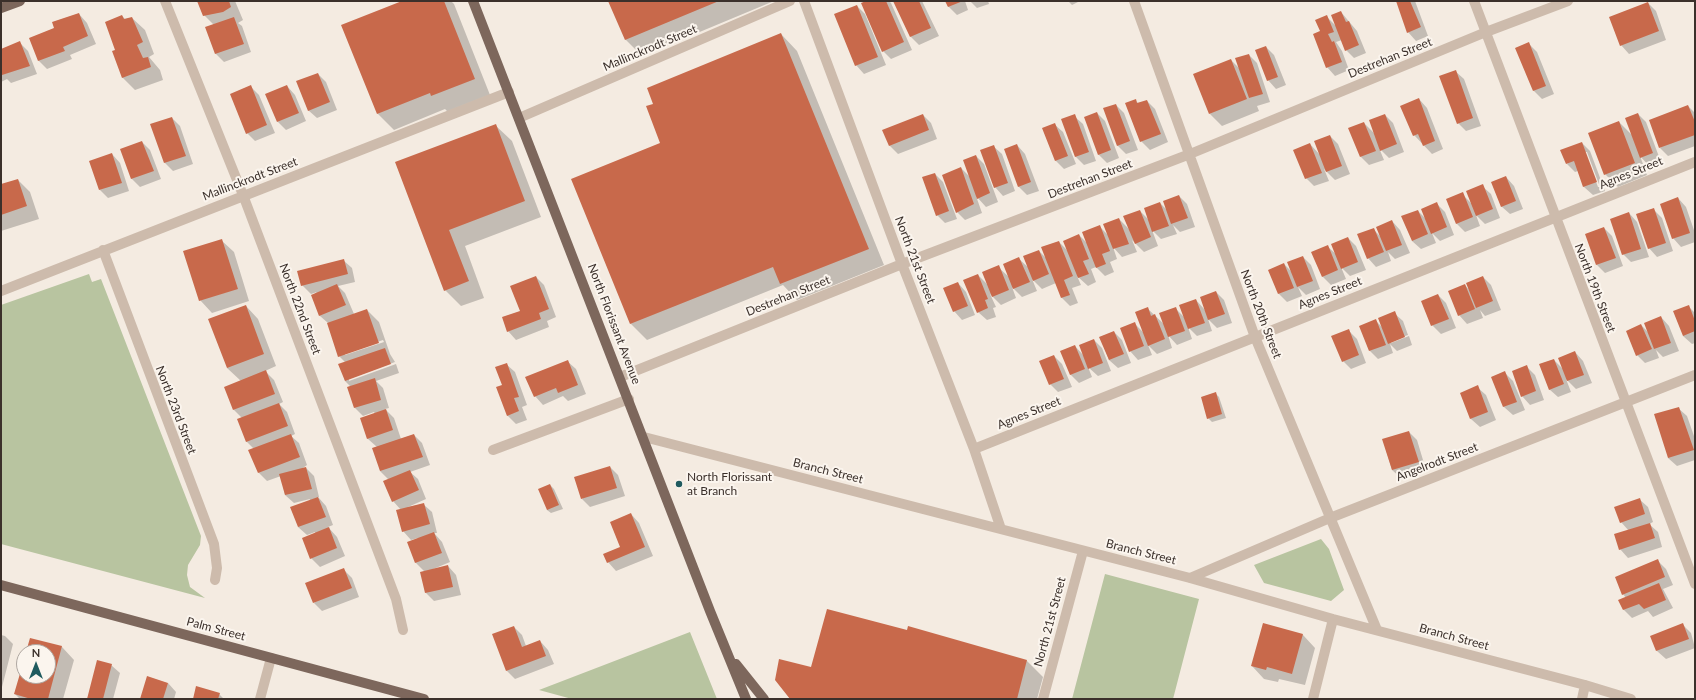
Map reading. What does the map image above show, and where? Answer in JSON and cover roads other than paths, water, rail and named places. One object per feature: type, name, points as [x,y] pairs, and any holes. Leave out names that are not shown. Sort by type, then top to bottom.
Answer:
[{"type":"main road","points":[[1,8],[20,1]]},
{"type":"main road","name":"North Florissant Avenue","points":[[474,1],[644,437],[710,611],[730,656],[746,699]]},
{"type":"main road","name":"Palm Street","points":[[1,585],[424,699]]},
{"type":"main road","name":"North Florissant Avenue","points":[[730,656],[764,699]]},
{"type":"street","name":"North 22nd Street","points":[[165,1],[243,195],[396,599],[403,630]]},
{"type":"street","name":"Mallinckrodt Street","points":[[519,118],[790,1]]},
{"type":"street","name":"North 21st Street","points":[[804,1],[902,264],[974,449],[1001,529]]},
{"type":"street","name":"North 20th Street","points":[[1134,1],[1255,337],[1377,630]]},
{"type":"street","name":"North 19th Street","points":[[1474,1],[1554,218],[1695,583]]},
{"type":"street","name":"Destrehan Street","points":[[620,377],[902,264],[1190,154],[1486,32],[1568,1]]},
{"type":"street","name":"Mallinckrodt Street","points":[[1,290],[509,92]]},
{"type":"street","name":"Agnes Street","points":[[974,449],[1695,162]]},
{"type":"street","name":"North 23rd Street","points":[[103,250],[214,544],[217,568],[215,580]]},
{"type":"street","name":"Angelrodt Street","points":[[1190,578],[1330,518],[1695,375]]},
{"type":"street","points":[[493,450],[629,399]]},
{"type":"street","name":"Branch Street","points":[[644,437],[1190,578],[1333,619],[1585,685],[1631,699]]},
{"type":"street","name":"North 21st Street","points":[[1043,699],[1083,551]]},
{"type":"street","points":[[1313,699],[1333,619]]},
{"type":"street","points":[[260,699],[271,658]]},
{"type":"street","points":[[1582,699],[1585,685]]},
{"type":"place","name":"North Florissant at Branch","points":[[679,484]]}]
